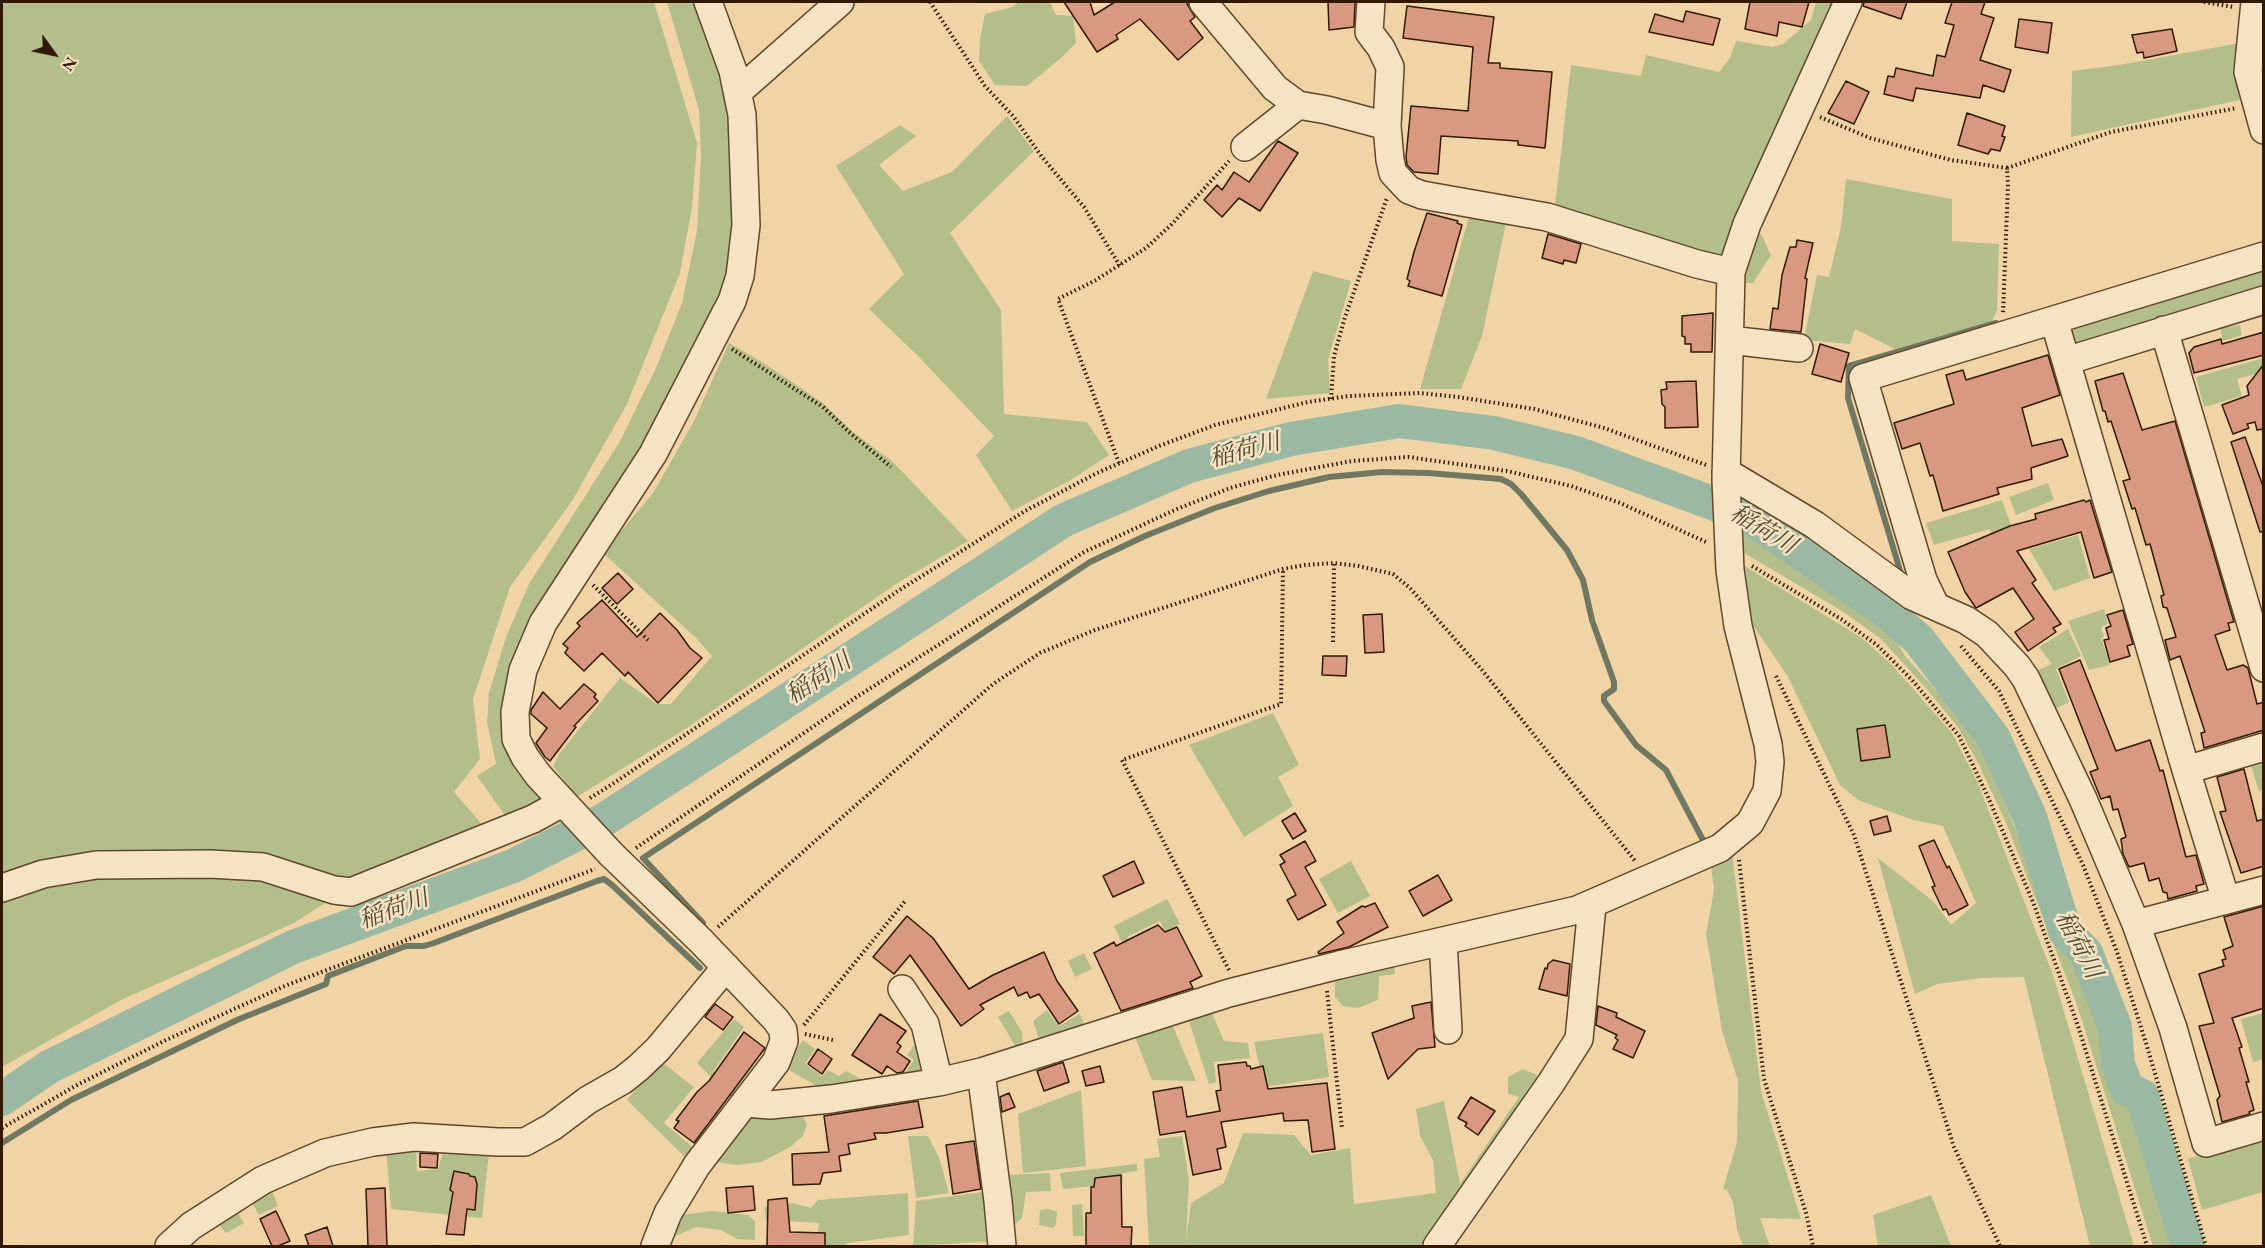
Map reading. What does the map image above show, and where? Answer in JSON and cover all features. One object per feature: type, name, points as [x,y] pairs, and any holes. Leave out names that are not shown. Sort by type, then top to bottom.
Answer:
[{"type":"street","points":[[655,1246],[668,1213],[697,1165],[776,1062],[784,1041],[783,1030],[726,967],[614,857],[538,776],[516,739],[515,712],[523,670],[543,623],[653,454],[732,301],[740,276],[744,250],[745,163],[742,115],[738,92],[708,2]]},
{"type":"street","points":[[738,92],[840,2]]},
{"type":"street","points":[[1203,2],[1275,88],[1298,105],[1387,126]]},
{"type":"street","points":[[1371,2],[1369,32],[1381,48],[1390,67],[1387,126],[1390,160],[1393,173],[1409,190],[1422,195],[1547,217],[1697,264],[1731,272]]},
{"type":"street","points":[[746,1103],[770,1105],[831,1099],[939,1082],[981,1072],[1239,990],[1592,906],[1720,848],[1750,823],[1767,791],[1770,762],[1768,744],[1738,626],[1728,546],[1726,476],[1731,272],[1747,224],[1848,2]]},
{"type":"street","points":[[2254,6],[2248,72],[2259,118]]},
{"type":"street","points":[[1245,147],[1298,105]]},
{"type":"street","points":[[1935,605],[1923,580],[1863,378],[2264,256]]},
{"type":"street","points":[[2066,361],[2264,300]]},
{"type":"street","points":[[2054,320],[2226,900]]},
{"type":"street","points":[[2164,330],[2264,668]]},
{"type":"street","points":[[1730,340],[1799,348]]},
{"type":"street","points":[[1726,476],[1815,525],[1912,596],[1965,620],[1986,634],[2018,666],[2083,799],[2136,924],[2173,1028],[2206,1143],[2264,1126]]},
{"type":"street","points":[[2186,770],[2264,747]]},
{"type":"street","points":[[2,888],[44,874],[96,866],[210,864],[263,867],[334,890],[351,892],[523,824],[568,809]]},
{"type":"street","points":[[2136,924],[2264,890]]},
{"type":"street","points":[[1437,1246],[1551,1083],[1579,1039],[1592,906]]},
{"type":"street","points":[[1443,941],[1448,1030]]},
{"type":"street","points":[[169,1246],[191,1226],[263,1180],[325,1153],[373,1142],[414,1137],[525,1142],[552,1127],[588,1100],[623,1080],[638,1068],[658,1049],[726,967]]},
{"type":"street","points":[[902,989],[926,1024],[939,1082]]},
{"type":"street","points":[[981,1072],[1002,1246]]},
{"type":"path","points":[[930,2],[985,86],[1012,116],[1042,157],[1084,207],[1120,266]]},
{"type":"path","points":[[2204,2],[2254,6]]},
{"type":"path","points":[[1799,109],[1870,138],[1951,160],[2007,168],[2111,132],[2185,117],[2259,118]]},
{"type":"path","points":[[1119,463],[1058,299],[1120,266],[1146,248],[1245,147]]},
{"type":"path","points":[[2002,336],[2007,168]]},
{"type":"path","points":[[1330,399],[1334,356],[1345,317],[1371,238],[1397,178]]},
{"type":"path","points":[[714,337],[823,407],[891,467]]},
{"type":"path","points":[[568,809],[611,785],[898,591],[1025,511],[1119,463],[1215,425],[1267,411],[1330,399],[1420,393],[1534,409],[1604,428],[1726,476]]},
{"type":"path","points":[[2,1128],[79,1084],[166,1040],[287,985],[614,857],[855,698],[1084,552],[1177,509],[1230,488],[1352,461],[1408,457],[1507,471],[1571,486],[1728,546],[1842,619],[1877,645],[1912,680],[1959,736],[2028,891],[2074,1014],[2147,1246]]},
{"type":"path","points":[[1333,642],[1334,563]]},
{"type":"path","points":[[701,942],[993,684],[1040,652],[1095,630],[1283,568],[1334,563],[1393,574],[1410,588],[1482,670],[1650,879]]},
{"type":"path","points":[[1239,990],[1122,760],[1281,704],[1283,568]]},
{"type":"path","points":[[578,569],[648,640]]},
{"type":"path","points":[[1958,642],[1999,691],[2083,866],[2124,974],[2206,1246]]},
{"type":"path","points":[[1775,674],[1854,835],[1954,1147],[2000,1246]]},
{"type":"path","points":[[1736,836],[1764,1079],[1814,1246]]},
{"type":"path","points":[[833,1040],[798,1033],[906,900]]},
{"type":"path","points":[[1324,969],[1341,1128]]},
{"type":"green space","points":[[2,2],[654,2],[697,143],[692,207],[680,273],[627,404],[572,501],[510,587],[473,699],[480,759],[454,792],[486,829],[355,883],[269,860],[2,879]]},
{"type":"green space","points":[[667,2],[697,2],[731,97],[733,258],[707,332],[509,682],[545,798],[509,821],[477,776],[496,764],[487,722],[489,693],[506,637],[529,584],[619,443],[656,368],[682,303],[697,231],[701,154],[699,110]]},
{"type":"green space","points":[[1019,2],[1050,2],[1056,15],[1073,16],[1076,43],[1027,86],[995,85],[979,61],[985,14],[1012,7]]},
{"type":"green space","points":[[1816,2],[1836,3],[1726,257],[1555,206],[1571,65],[1641,76],[1646,55],[1719,72],[1730,58],[1736,41],[1772,47],[1783,44],[1811,20]]},
{"type":"green space","points":[[2240,43],[2244,99],[2071,137],[2072,71],[2119,65]]},
{"type":"green space","points":[[1007,116],[1034,151],[950,233],[1001,310],[1004,414],[1087,422],[1109,455],[1069,481],[1012,511],[976,455],[994,436],[917,355],[869,309],[904,274],[836,166],[900,125],[916,136],[879,165],[903,191],[952,172]]},
{"type":"green space","points":[[1846,179],[1952,199],[1952,241],[1999,244],[1997,310],[1992,321],[1895,349],[1855,329],[1850,344],[1804,340],[1817,275],[1829,277],[1841,227]]},
{"type":"green space","points":[[1471,210],[1507,218],[1482,336],[1461,389],[1420,389]]},
{"type":"green space","points":[[1761,234],[1771,255],[1753,283],[1744,283],[1744,267],[1753,237]]},
{"type":"green space","points":[[2263,268],[2263,291],[2080,348],[2070,342],[2068,325]]},
{"type":"green space","points":[[1313,271],[1351,281],[1328,360],[1330,393],[1266,399]]},
{"type":"green space","points":[[2240,325],[2242,335],[2223,341],[2220,328]]},
{"type":"green space","points":[[729,343],[823,403],[853,432],[894,463],[968,541],[896,584],[690,726],[577,797],[553,766],[560,753],[620,678],[657,704],[671,704],[712,656],[695,637],[603,553],[653,493],[694,421]]},
{"type":"green space","points":[[2263,358],[2263,372],[2237,379],[2242,396],[2204,407],[2196,377]]},
{"type":"green space","points":[[2048,483],[2054,500],[2016,515],[2009,497]]},
{"type":"green space","points":[[2002,500],[2016,540],[1997,548],[1990,529],[1934,545],[1926,523]]},
{"type":"green space","points":[[1739,517],[1744,518],[1885,622],[1905,656],[1959,716],[1982,751],[2010,815],[2054,928],[2090,991],[2119,1099],[2137,1106],[2164,1200],[2181,1246],[2153,1246],[2077,1005],[2005,820],[1958,727],[1881,639],[1842,611],[1739,550]]},
{"type":"green space","points":[[2078,535],[2090,578],[2054,591],[2029,549]]},
{"type":"green space","points":[[1738,562],[1862,638],[1891,664],[1952,733],[1977,781],[2053,975],[2134,1246],[2090,1246],[2024,977],[1982,978],[1937,984],[1915,994],[1878,858],[1933,901],[1951,925],[1976,903],[1943,826],[1913,820],[1858,800],[1840,785],[1787,675],[1750,621]]},
{"type":"green space","points":[[2104,609],[2108,624],[2101,627],[2104,637],[2101,638],[2110,665],[2089,670],[2068,621]]},
{"type":"green space","points":[[2068,629],[2081,656],[2056,669],[2069,702],[2055,709],[2036,671],[2052,664],[2039,647]]},
{"type":"green space","points":[[1273,713],[1299,765],[1278,777],[1293,806],[1244,837],[1189,745]]},
{"type":"green space","points":[[2263,754],[2263,790],[2259,792],[2249,758]]},
{"type":"green space","points":[[1732,852],[1761,1091],[1801,1219],[1760,1218],[1770,1246],[1743,1246],[1737,1229],[1733,1202],[1727,1190],[1723,1189],[1737,1142],[1738,1081],[1722,1031],[1706,934],[1714,890],[1711,866]]},
{"type":"green space","points":[[1351,861],[1370,896],[1338,913],[1319,879]]},
{"type":"green space","points":[[149,872],[250,879],[287,887],[328,901],[294,923],[121,1000],[2,1067],[2,896],[13,889]]},
{"type":"green space","points":[[1167,899],[1180,924],[1165,931],[1160,921],[1127,937],[1138,962],[1133,965],[1114,926]]},
{"type":"green space","points":[[1084,953],[1092,969],[1075,977],[1068,961]]},
{"type":"green space","points":[[1394,961],[1395,974],[1379,976],[1378,1000],[1358,1008],[1343,1006],[1335,997],[1335,973]]},
{"type":"green space","points":[[1047,1010],[1059,1026],[1080,1014],[1086,1029],[1040,1042],[1033,1021]]},
{"type":"green space","points":[[1009,1011],[1022,1032],[1023,1047],[1017,1049],[998,1017]]},
{"type":"green space","points":[[1211,1011],[1224,1041],[1248,1043],[1250,1058],[1214,1062],[1216,1082],[1209,1084],[1188,1018]]},
{"type":"green space","points":[[2263,1013],[2263,1059],[2253,1062],[2241,1019]]},
{"type":"green space","points":[[734,1019],[744,1027],[713,1072],[738,1092],[733,1099],[697,1063]]},
{"type":"green space","points":[[1170,1019],[1196,1081],[1152,1080],[1133,1032]]},
{"type":"green space","points":[[1323,1033],[1329,1077],[1264,1087],[1254,1042]]},
{"type":"green space","points":[[920,1037],[928,1072],[903,1075],[914,1060],[907,1055]]},
{"type":"green space","points":[[803,1040],[815,1049],[805,1064],[822,1076],[828,1070],[839,1076],[846,1071],[865,1081],[824,1090],[785,1068]]},
{"type":"green space","points":[[659,1060],[694,1087],[664,1123],[696,1150],[688,1160],[627,1100]]},
{"type":"green space","points":[[1523,1069],[1535,1074],[1542,1082],[1428,1246],[1149,1246],[1144,1159],[1160,1157],[1157,1139],[1182,1136],[1189,1180],[1186,1240],[1191,1203],[1224,1183],[1243,1133],[1294,1135],[1311,1155],[1350,1148],[1354,1204],[1436,1193],[1433,1160],[1420,1136],[1416,1109],[1444,1101],[1460,1184],[1519,1097],[1508,1094],[1508,1077]]},
{"type":"green space","points":[[1081,1090],[1086,1166],[1023,1173],[1018,1114]]},
{"type":"green space","points":[[801,1111],[807,1125],[803,1136],[790,1147],[762,1162],[736,1165],[718,1162],[715,1155],[748,1115]]},
{"type":"green space","points":[[908,1136],[928,1136],[939,1157],[949,1193],[916,1198]]},
{"type":"green space","points":[[2263,1137],[2263,1192],[2202,1210],[2188,1159]]},
{"type":"green space","points":[[416,1146],[417,1171],[438,1169],[444,1149],[489,1152],[482,1218],[391,1209],[386,1148]]},
{"type":"green space","points":[[1137,1164],[1137,1171],[1122,1173],[1123,1183],[1063,1189],[1060,1173]]},
{"type":"green space","points":[[1050,1173],[1051,1191],[1026,1192],[1022,1218],[1014,1225],[1010,1222],[1006,1175]]},
{"type":"green space","points":[[271,1188],[278,1206],[259,1215],[251,1201]]},
{"type":"green space","points":[[990,1191],[996,1241],[913,1246],[916,1201]]},
{"type":"green space","points":[[908,1193],[909,1235],[848,1243],[844,1246],[816,1246],[819,1223],[766,1220],[764,1207],[793,1203],[811,1208],[818,1200]]},
{"type":"green space","points":[[1931,1195],[1951,1246],[1878,1246],[1873,1215]]},
{"type":"green space","points":[[1082,1204],[1084,1236],[1073,1236],[1072,1205]]},
{"type":"green space","points":[[1049,1209],[1057,1212],[1056,1224],[1053,1228],[1039,1225],[1040,1210]]},
{"type":"green space","points":[[236,1210],[244,1223],[226,1233],[215,1220]]},
{"type":"green space","points":[[712,1211],[748,1215],[755,1221],[755,1240],[737,1239],[721,1230],[696,1227],[676,1236],[672,1234],[681,1215]]},
{"type":"building","points":[[1064,2],[1090,2],[1094,15],[1115,2],[1186,2],[1195,17],[1190,21],[1203,38],[1178,60],[1140,19],[1116,35],[1118,39],[1097,52]]},
{"type":"building","points":[[1328,2],[1355,2],[1354,27],[1329,30]]},
{"type":"building","points":[[1750,2],[1809,2],[1802,27],[1779,22],[1777,36],[1745,29]]},
{"type":"building","points":[[1864,2],[1907,2],[1901,19],[1863,6]]},
{"type":"building","points":[[1952,2],[1985,2],[1981,14],[1994,18],[1980,60],[2011,70],[2004,92],[1983,85],[1980,98],[1916,88],[1913,101],[1884,94],[1888,76],[1894,77],[1896,68],[1933,76],[1937,55],[1945,57],[1954,25],[1945,23]]},
{"type":"building","points":[[1407,6],[1494,17],[1488,63],[1500,63],[1500,68],[1552,72],[1545,148],[1518,145],[1518,141],[1441,136],[1438,174],[1414,172],[1407,165],[1411,106],[1468,111],[1473,47],[1403,38]]},
{"type":"building","points":[[1686,11],[1720,19],[1713,45],[1649,32],[1655,14],[1683,22]]},
{"type":"building","points":[[2019,19],[2052,23],[2048,53],[2015,47]]},
{"type":"building","points":[[2172,29],[2177,51],[2144,58],[2143,52],[2137,53],[2132,35]]},
{"type":"building","points":[[1846,81],[1869,92],[1854,124],[1828,113]]},
{"type":"building","points":[[1967,113],[2005,126],[2002,136],[2005,137],[2000,151],[1991,149],[1988,154],[1958,145]]},
{"type":"building","points":[[1278,141],[1298,153],[1260,211],[1239,198],[1222,217],[1204,200],[1217,185],[1222,190],[1234,172],[1249,182]]},
{"type":"building","points":[[1427,213],[1458,221],[1457,223],[1462,225],[1442,296],[1408,286],[1410,281],[1407,279],[1414,252]]},
{"type":"building","points":[[1548,234],[1581,244],[1576,263],[1564,260],[1563,264],[1542,258]]},
{"type":"building","points":[[1797,240],[1813,243],[1805,278],[1807,279],[1801,332],[1770,329],[1773,308],[1778,309],[1782,275],[1790,247],[1796,247]]},
{"type":"building","points":[[1713,313],[1712,352],[1691,352],[1691,344],[1685,344],[1685,337],[1682,336],[1682,316]]},
{"type":"building","points":[[2264,332],[2264,355],[2194,373],[2189,353],[2194,347],[2221,339],[2222,344]]},
{"type":"building","points":[[1820,344],[1849,353],[1841,382],[1812,374]]},
{"type":"building","points":[[2048,355],[2060,395],[2022,408],[2032,446],[2062,439],[2068,456],[2031,468],[2032,479],[1997,488],[1999,494],[1943,511],[1933,475],[1930,476],[1920,443],[1902,449],[1894,423],[1954,404],[1946,375],[1963,370],[1966,380]]},
{"type":"building","points":[[2264,364],[2264,429],[2257,430],[2255,422],[2247,424],[2249,428],[2233,434],[2222,405],[2249,395],[2247,386]]},
{"type":"building","points":[[2123,373],[2142,430],[2175,421],[2234,622],[2228,623],[2230,630],[2215,635],[2227,670],[2243,665],[2248,668],[2257,704],[2264,702],[2264,730],[2204,748],[2201,733],[2205,732],[2180,656],[2170,660],[2165,640],[2176,637],[2167,608],[2163,607],[2161,596],[2164,595],[2150,544],[2146,545],[2135,508],[2132,509],[2123,481],[2130,479],[2111,421],[2108,422],[2105,411],[2103,411],[2095,381]]},
{"type":"building","points":[[1696,381],[1698,427],[1665,428],[1665,407],[1662,404],[1661,390],[1667,389],[1666,382]]},
{"type":"building","points":[[2245,437],[2264,489],[2264,531],[2260,532],[2231,442]]},
{"type":"building","points":[[2084,500],[2086,502],[2090,500],[2112,572],[2094,578],[2081,532],[2017,551],[2036,580],[2032,583],[2061,624],[2053,628],[2056,632],[2028,651],[2015,632],[2034,619],[2013,588],[1976,608],[1965,592],[1948,552],[2010,526],[2036,519],[2035,514]]},
{"type":"building","points":[[618,573],[633,589],[617,604],[602,588]]},
{"type":"building","points":[[602,600],[637,637],[660,613],[677,630],[690,648],[702,658],[658,703],[628,672],[625,676],[602,653],[584,671],[565,653],[568,648],[563,644],[580,626],[577,623]]},
{"type":"building","points":[[2123,610],[2133,644],[2127,646],[2130,656],[2110,662],[2104,640],[2109,639],[2106,628],[2111,626],[2107,615]]},
{"type":"building","points":[[1382,614],[1384,652],[1365,653],[1363,615]]},
{"type":"building","points":[[1323,656],[1347,656],[1346,676],[1322,675]]},
{"type":"building","points":[[2080,660],[2116,751],[2150,740],[2160,771],[2163,770],[2186,857],[2196,855],[2204,884],[2196,886],[2197,891],[2168,899],[2167,893],[2163,892],[2159,878],[2149,881],[2144,863],[2129,867],[2123,854],[2121,839],[2126,837],[2118,809],[2113,810],[2110,796],[2101,799],[2090,772],[2098,769],[2059,669]]},
{"type":"building","points":[[584,684],[596,694],[594,697],[598,701],[574,726],[576,727],[550,761],[536,743],[547,728],[531,714],[531,710],[543,692],[560,709]]},
{"type":"building","points":[[1885,725],[1890,757],[1861,761],[1857,729]]},
{"type":"building","points":[[2244,769],[2257,821],[2264,819],[2264,866],[2241,873],[2220,812],[2226,811],[2217,777]]},
{"type":"building","points":[[1295,813],[1306,831],[1293,839],[1282,821]]},
{"type":"building","points":[[1887,816],[1891,831],[1874,835],[1870,821]]},
{"type":"building","points":[[1934,840],[1968,905],[1949,915],[1946,909],[1943,910],[1932,887],[1935,886],[1919,846]]},
{"type":"building","points":[[1305,841],[1316,861],[1305,867],[1326,905],[1298,920],[1287,900],[1296,895],[1280,865],[1285,862],[1280,855]]},
{"type":"building","points":[[1134,861],[1144,883],[1113,897],[1103,876]]},
{"type":"building","points":[[1438,875],[1452,900],[1423,916],[1409,891]]},
{"type":"building","points":[[1375,903],[1388,927],[1349,947],[1319,954],[1318,952],[1344,933],[1337,922],[1362,906]]},
{"type":"building","points":[[2264,906],[2264,1008],[2232,1018],[2242,1047],[2239,1048],[2254,1110],[2249,1112],[2250,1114],[2222,1122],[2217,1100],[2220,1096],[2199,1026],[2214,1023],[2199,974],[2224,966],[2222,960],[2226,959],[2223,950],[2233,946],[2224,917]]},
{"type":"building","points":[[907,916],[933,938],[969,989],[993,975],[1044,952],[1057,981],[1078,1011],[1059,1024],[1039,994],[1030,998],[1027,992],[1018,996],[1014,987],[980,1005],[984,1009],[961,1026],[910,955],[894,974],[873,957]]},
{"type":"building","points":[[1158,925],[1165,932],[1177,927],[1202,976],[1190,982],[1193,988],[1121,1011],[1094,953],[1114,942],[1116,946]]},
{"type":"building","points":[[1553,960],[1570,964],[1567,996],[1539,989],[1545,968],[1547,969],[1548,964]]},
{"type":"building","points":[[1431,1002],[1435,1047],[1418,1049],[1388,1079],[1372,1033],[1414,1018],[1412,1006]]},
{"type":"building","points":[[715,1004],[733,1017],[723,1030],[705,1017]]},
{"type":"building","points":[[1598,1006],[1617,1013],[1616,1017],[1645,1031],[1633,1058],[1613,1049],[1618,1040],[1615,1038],[1617,1035],[1596,1025]]},
{"type":"building","points":[[880,1014],[906,1031],[897,1043],[901,1046],[897,1052],[910,1061],[903,1072],[897,1073],[887,1066],[882,1074],[852,1055]]},
{"type":"building","points":[[744,1032],[765,1048],[694,1143],[674,1128],[679,1121],[676,1120],[697,1092],[709,1081]]},
{"type":"building","points":[[818,1049],[832,1059],[822,1074],[808,1064]]},
{"type":"building","points":[[1063,1062],[1069,1082],[1044,1091],[1037,1071]]},
{"type":"building","points":[[1246,1062],[1251,1069],[1263,1066],[1268,1089],[1327,1083],[1335,1149],[1312,1152],[1308,1120],[1284,1121],[1283,1113],[1221,1122],[1226,1147],[1217,1149],[1221,1169],[1193,1175],[1185,1131],[1160,1135],[1153,1092],[1182,1087],[1187,1117],[1220,1111],[1216,1091],[1221,1090],[1218,1065]]},
{"type":"building","points":[[1100,1066],[1104,1082],[1086,1086],[1082,1071]]},
{"type":"building","points":[[1009,1093],[1015,1107],[1002,1112],[1000,1097]]},
{"type":"building","points":[[1471,1097],[1495,1111],[1478,1135],[1465,1126],[1467,1123],[1458,1118]]},
{"type":"building","points":[[918,1101],[923,1127],[874,1133],[876,1139],[848,1144],[850,1154],[839,1156],[841,1171],[823,1173],[820,1184],[793,1185],[792,1154],[829,1152],[824,1116]]},
{"type":"building","points":[[974,1141],[981,1189],[953,1194],[946,1145]]},
{"type":"building","points":[[420,1153],[438,1154],[437,1168],[420,1167]]},
{"type":"building","points":[[454,1171],[475,1177],[477,1184],[475,1210],[467,1209],[464,1235],[446,1234]]},
{"type":"building","points":[[1121,1175],[1122,1227],[1132,1227],[1131,1246],[1086,1246],[1086,1213],[1091,1213],[1091,1187],[1094,1187],[1095,1178]]},
{"type":"building","points":[[753,1186],[755,1210],[728,1213],[726,1188]]},
{"type":"building","points":[[385,1188],[387,1246],[368,1246],[366,1189]]},
{"type":"building","points":[[787,1198],[790,1232],[825,1233],[825,1246],[767,1246],[768,1200]]},
{"type":"building","points":[[276,1211],[290,1241],[272,1246],[260,1219]]},
{"type":"building","points":[[327,1227],[333,1246],[309,1246],[305,1235]]},
{"type":"waterway","points":[[1902,577],[1848,398],[1849,366],[1996,323]]},
{"type":"waterway","name":"稲荷川","points":[[2,1099],[49,1067],[293,947],[513,866],[602,821],[1064,520],[1189,466],[1291,439],[1399,421],[1494,433],[1576,453],[1745,515],[1886,611],[1919,640],[1993,737],[2030,817],[2065,931],[2086,953],[2115,1027],[2118,1064],[2127,1089],[2142,1096],[2188,1246]]},
{"type":"waterway","points":[[703,923],[643,858],[1090,562],[1145,536],[1215,508],[1269,491],[1329,477],[1382,472],[1501,479],[1511,484],[1522,495],[1567,550],[1583,580],[1592,620],[1614,682],[1614,689],[1604,696],[1604,701],[1636,745],[1666,770],[1704,842]]},
{"type":"waterway","points":[[2,1143],[71,1100],[237,1020],[326,984],[328,976],[406,946],[424,946],[434,943],[604,879],[700,968]]}]
